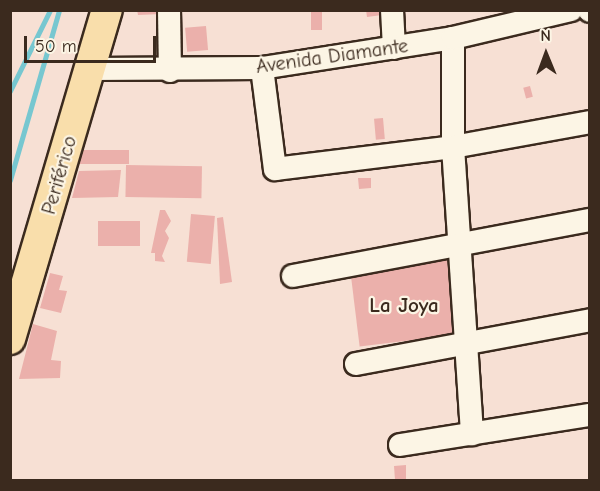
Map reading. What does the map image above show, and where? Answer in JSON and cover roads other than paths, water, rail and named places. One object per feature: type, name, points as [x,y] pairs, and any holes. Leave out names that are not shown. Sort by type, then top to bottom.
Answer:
[{"type":"main road","name":"Periférico","points":[[10,280],[88,10]]},
{"type":"main road","name":"Periférico","points":[[10,339],[107,10]]},
{"type":"street","points":[[169,10],[170,71]]},
{"type":"street","points":[[393,10],[394,48]]},
{"type":"street","name":"Avenida Diamante","points":[[90,69],[170,71],[262,68],[453,38],[571,10]]},
{"type":"street","points":[[453,38],[453,147],[472,434]]},
{"type":"street","points":[[262,68],[275,169],[453,147],[590,122]]},
{"type":"street","points":[[293,276],[590,220]]},
{"type":"street","points":[[356,364],[590,320]]},
{"type":"street","points":[[400,445],[590,415]]},
{"type":"waterway","points":[[10,91],[50,10]]},
{"type":"waterway","points":[[10,180],[59,10]]},
{"type":"district","name":"La Joya","points":[[404,305]]}]
